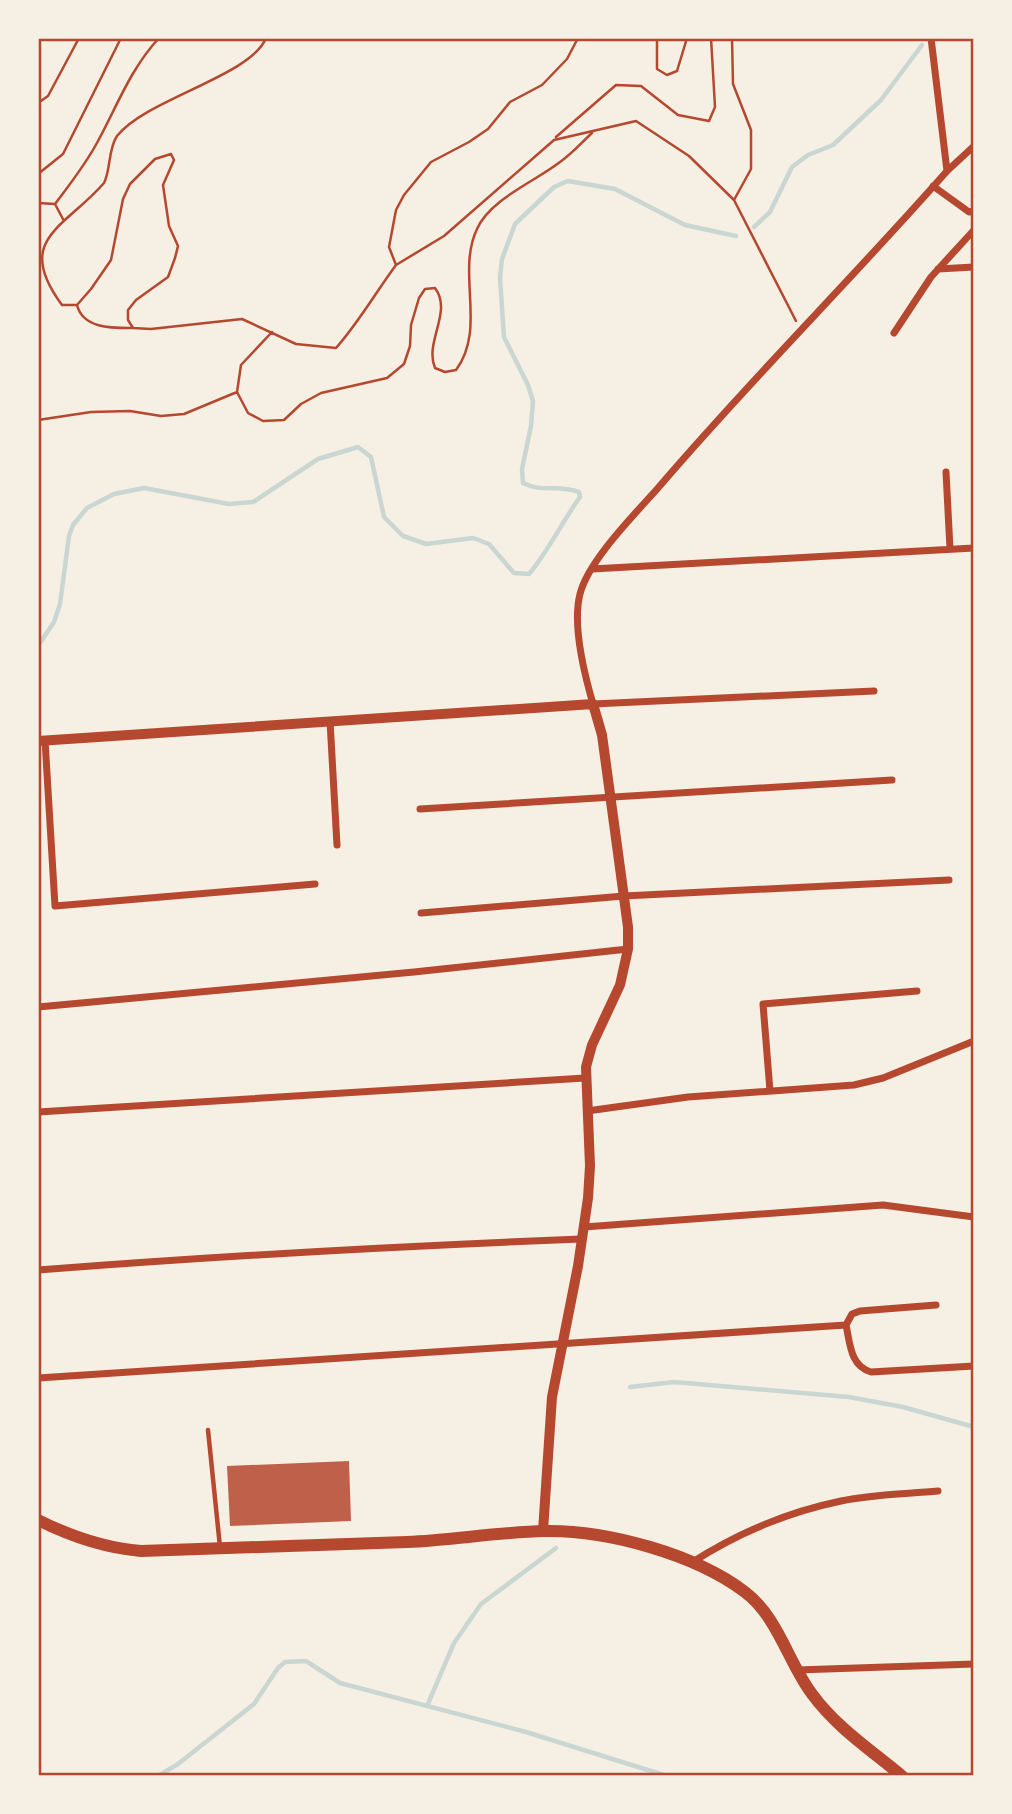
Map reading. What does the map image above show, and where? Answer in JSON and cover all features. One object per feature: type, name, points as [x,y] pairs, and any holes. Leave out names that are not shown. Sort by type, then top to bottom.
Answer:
[{"type":"main road","points":[[38,1520],[76,1538],[142,1551],[442,1540],[543,1531],[591,1534],[666,1553],[691,1563],[746,1593],[769,1621],[811,1693],[843,1729],[902,1776]]},
{"type":"street","points":[[931,38],[947,170]]},
{"type":"street","points":[[543,1531],[552,1397],[590,1182],[585,1078],[588,1056],[620,985],[628,949],[628,928],[602,735],[584,667],[578,617],[580,594],[592,569],[684,458],[947,170],[974,146]]},
{"type":"street","points":[[933,186],[969,212],[974,211]]},
{"type":"street","points":[[894,333],[938,269],[974,230]]},
{"type":"street","points":[[938,269],[974,267]]},
{"type":"street","points":[[946,472],[950,549]]},
{"type":"street","points":[[592,569],[974,548]]},
{"type":"street","points":[[316,884],[55,906],[42,741],[593,704],[874,691]]},
{"type":"street","points":[[330,721],[337,845]]},
{"type":"street","points":[[420,809],[892,780]]},
{"type":"street","points":[[421,913],[624,896],[949,880]]},
{"type":"street","points":[[38,1007],[628,949]]},
{"type":"street","points":[[770,1091],[763,1004],[917,991]]},
{"type":"street","points":[[587,1111],[688,1097],[869,1083],[974,1041]]},
{"type":"street","points":[[38,1112],[585,1078]]},
{"type":"street","points":[[584,1227],[883,1205],[974,1217]]},
{"type":"street","points":[[38,1270],[171,1259],[581,1240]]},
{"type":"street","points":[[936,1305],[860,1311],[852,1314],[846,1325],[854,1359],[863,1370],[870,1371],[974,1366]]},
{"type":"street","points":[[38,1378],[846,1325]]},
{"type":"street","points":[[691,1563],[722,1543],[816,1507],[866,1497],[938,1491]]},
{"type":"street","points":[[796,1670],[974,1664]]},
{"type":"lane","points":[[208,1430],[220,1548]]},
{"type":"path","points":[[38,103],[48,96],[79,38]]},
{"type":"path","points":[[38,174],[63,154],[121,38]]},
{"type":"path","points":[[55,204],[97,143],[144,54],[159,38]]},
{"type":"path","points":[[133,328],[128,320],[128,310],[136,300],[168,277],[176,258],[178,246],[169,226],[163,185],[174,160],[171,154],[155,159],[130,184],[123,199],[111,260],[77,304],[62,305],[48,286],[41,263],[43,246],[54,230],[104,183],[116,138],[129,125],[171,99],[230,70],[262,47],[266,38]]},
{"type":"path","points":[[396,265],[389,247],[396,210],[404,195],[431,162],[488,129],[510,102],[542,85],[567,59],[578,38]]},
{"type":"path","points":[[657,38],[657,69],[667,75],[677,71],[687,38]]},
{"type":"path","points":[[77,304],[79,314],[87,321],[107,327],[151,329],[242,319],[296,344],[336,348],[355,326],[396,265],[444,236],[616,85],[641,86],[678,115],[709,121],[715,107],[711,38]]},
{"type":"path","points":[[732,38],[733,83],[751,130],[751,169],[734,200]]},
{"type":"path","points":[[554,139],[636,121],[689,156],[734,200],[800,331]]},
{"type":"path","points":[[272,332],[241,365],[237,392],[248,413],[262,421],[284,420],[301,404],[321,393],[387,378],[404,364],[410,346],[416,307],[425,289],[435,288],[442,297],[431,359],[435,368],[445,372],[456,370],[466,357],[471,329],[470,248],[478,226],[503,199],[561,162],[594,130]]},
{"type":"path","points":[[38,203],[55,204]]},
{"type":"path","points":[[55,204],[64,220]]},
{"type":"path","points":[[38,420],[91,412],[130,411],[161,416],[184,414],[237,392]]},
{"type":"building","points":[[349,1461],[351,1521],[230,1526],[227,1466]]},
{"type":"waterway","points":[[754,227],[770,212],[792,167],[808,155],[833,145],[881,100],[922,45]]},
{"type":"waterway","points":[[38,646],[54,622],[60,604],[69,536],[73,525],[87,508],[114,494],[144,488],[229,504],[253,502],[318,459],[358,447],[371,457],[384,517],[403,536],[426,544],[473,538],[489,544],[514,573],[529,574],[580,497],[579,492],[572,490],[537,488],[523,483],[522,469],[533,401],[504,337],[500,278],[502,259],[515,224],[554,187],[568,181],[615,189],[685,225],[736,236]]},
{"type":"waterway","points":[[630,1387],[674,1382],[849,1397],[903,1407],[974,1427]]},
{"type":"waterway","points":[[427,1706],[454,1643],[481,1604],[556,1548]]},
{"type":"waterway","points":[[158,1776],[178,1764],[254,1704],[285,1662],[306,1661],[340,1683],[526,1732],[667,1776]]}]
